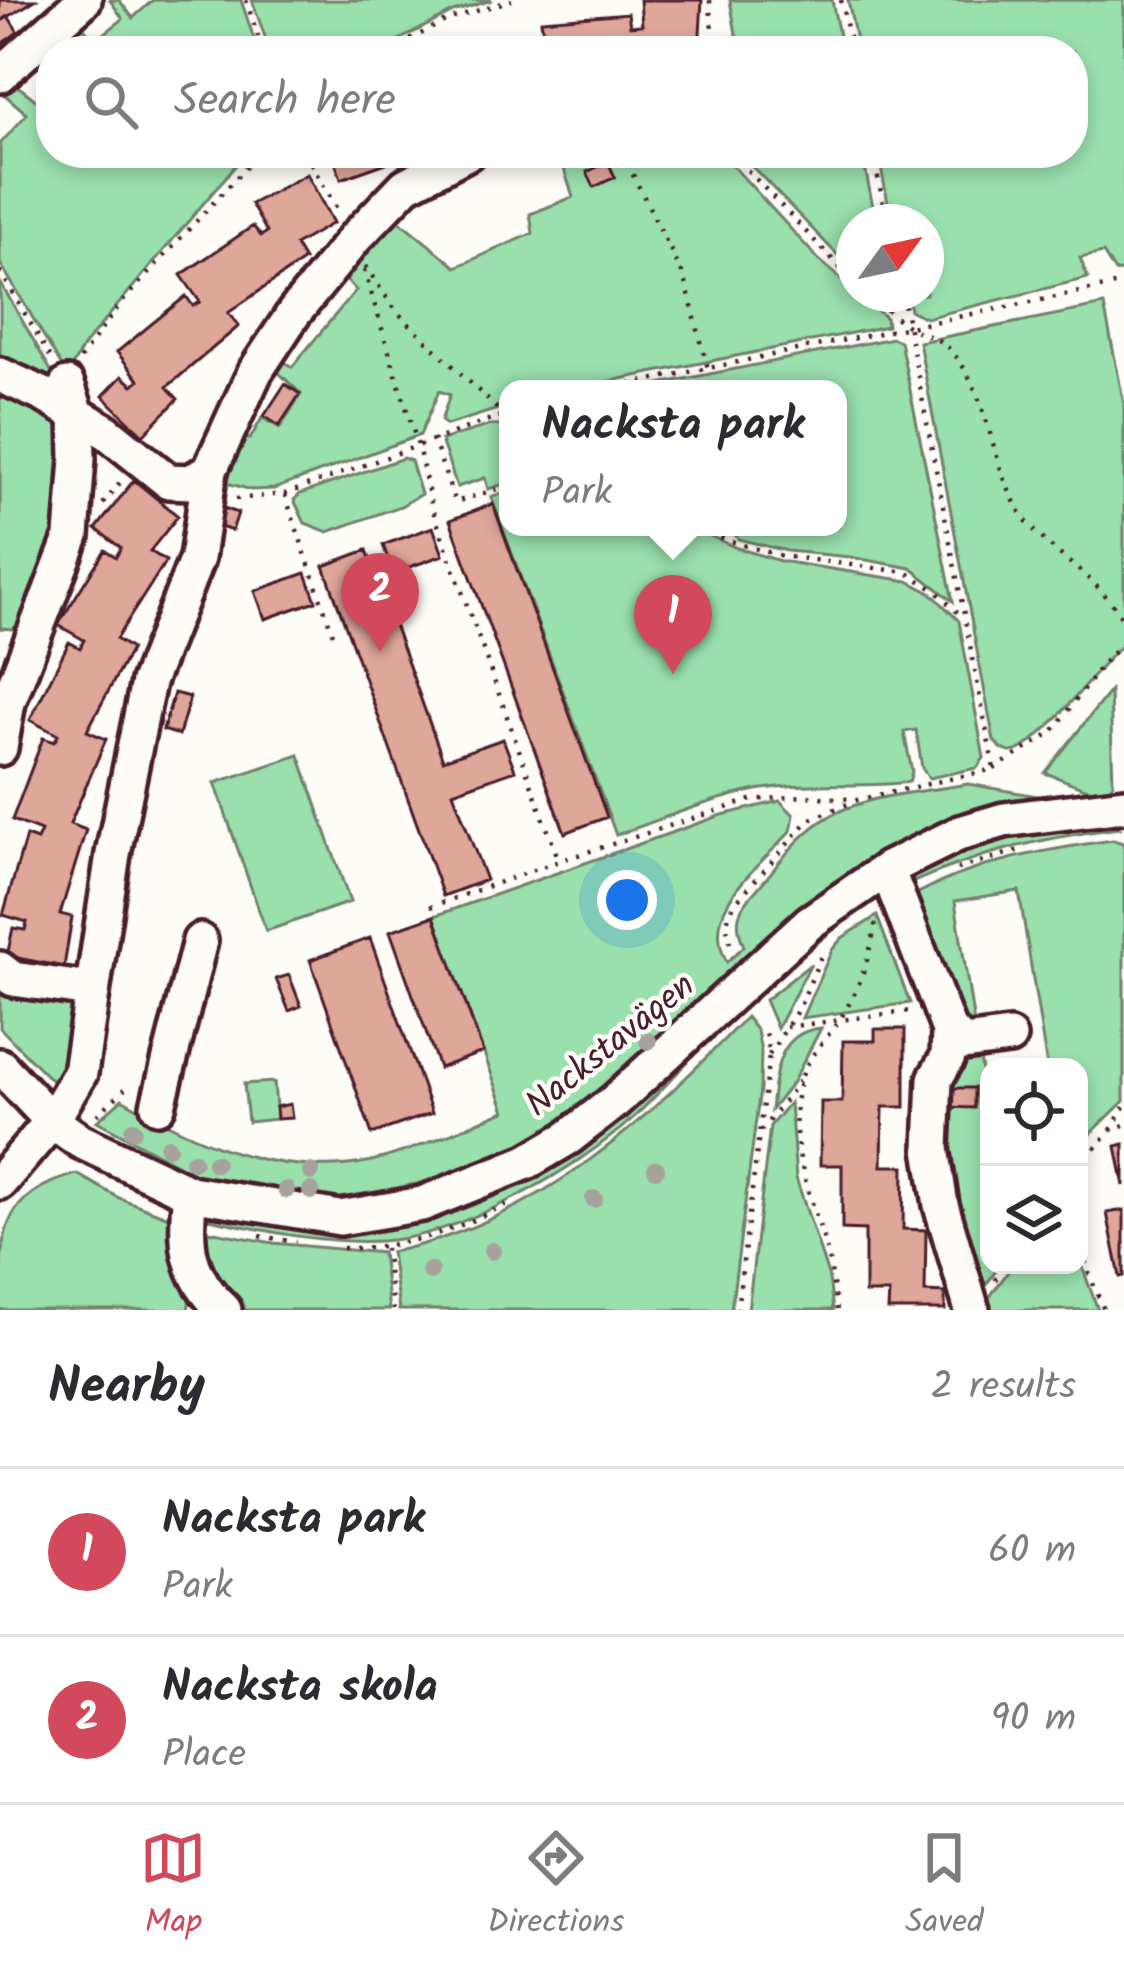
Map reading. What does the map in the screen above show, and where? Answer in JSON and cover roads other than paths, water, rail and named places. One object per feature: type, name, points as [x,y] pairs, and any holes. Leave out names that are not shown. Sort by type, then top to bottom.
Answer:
[{"type":"street","points":[[44,36],[84,0]]},
{"type":"street","points":[[0,75],[36,43]]},
{"type":"street","points":[[0,1182],[52,1121],[80,1072],[90,990],[148,682],[197,558],[208,484],[255,372],[354,239],[406,185],[438,168]]},
{"type":"street","points":[[0,375],[72,400],[168,481],[208,484]]},
{"type":"street","points":[[0,748],[8,702],[72,536],[78,459],[72,400]]},
{"type":"street","name":"Nackstavägen","points":[[0,1066],[52,1121],[80,1141],[190,1193],[340,1218],[422,1204],[526,1162],[568,1138],[615,1101],[810,922],[887,869],[961,833],[1004,820],[1124,805]]},
{"type":"street","points":[[887,869],[944,1018],[948,1058],[935,1079],[932,1148],[941,1205],[972,1310]]},
{"type":"street","points":[[158,1106],[200,941]]},
{"type":"street","points":[[0,969],[13,979],[90,990]]},
{"type":"street","points":[[944,1018],[964,1043],[1009,1037]]},
{"type":"street","points":[[190,1193],[189,1256],[202,1290],[224,1310]]},
{"type":"place","name":"Nacksta skola","points":[[380,652]]},
{"type":"place","name":"Nacksta park","points":[[673,674]]}]
